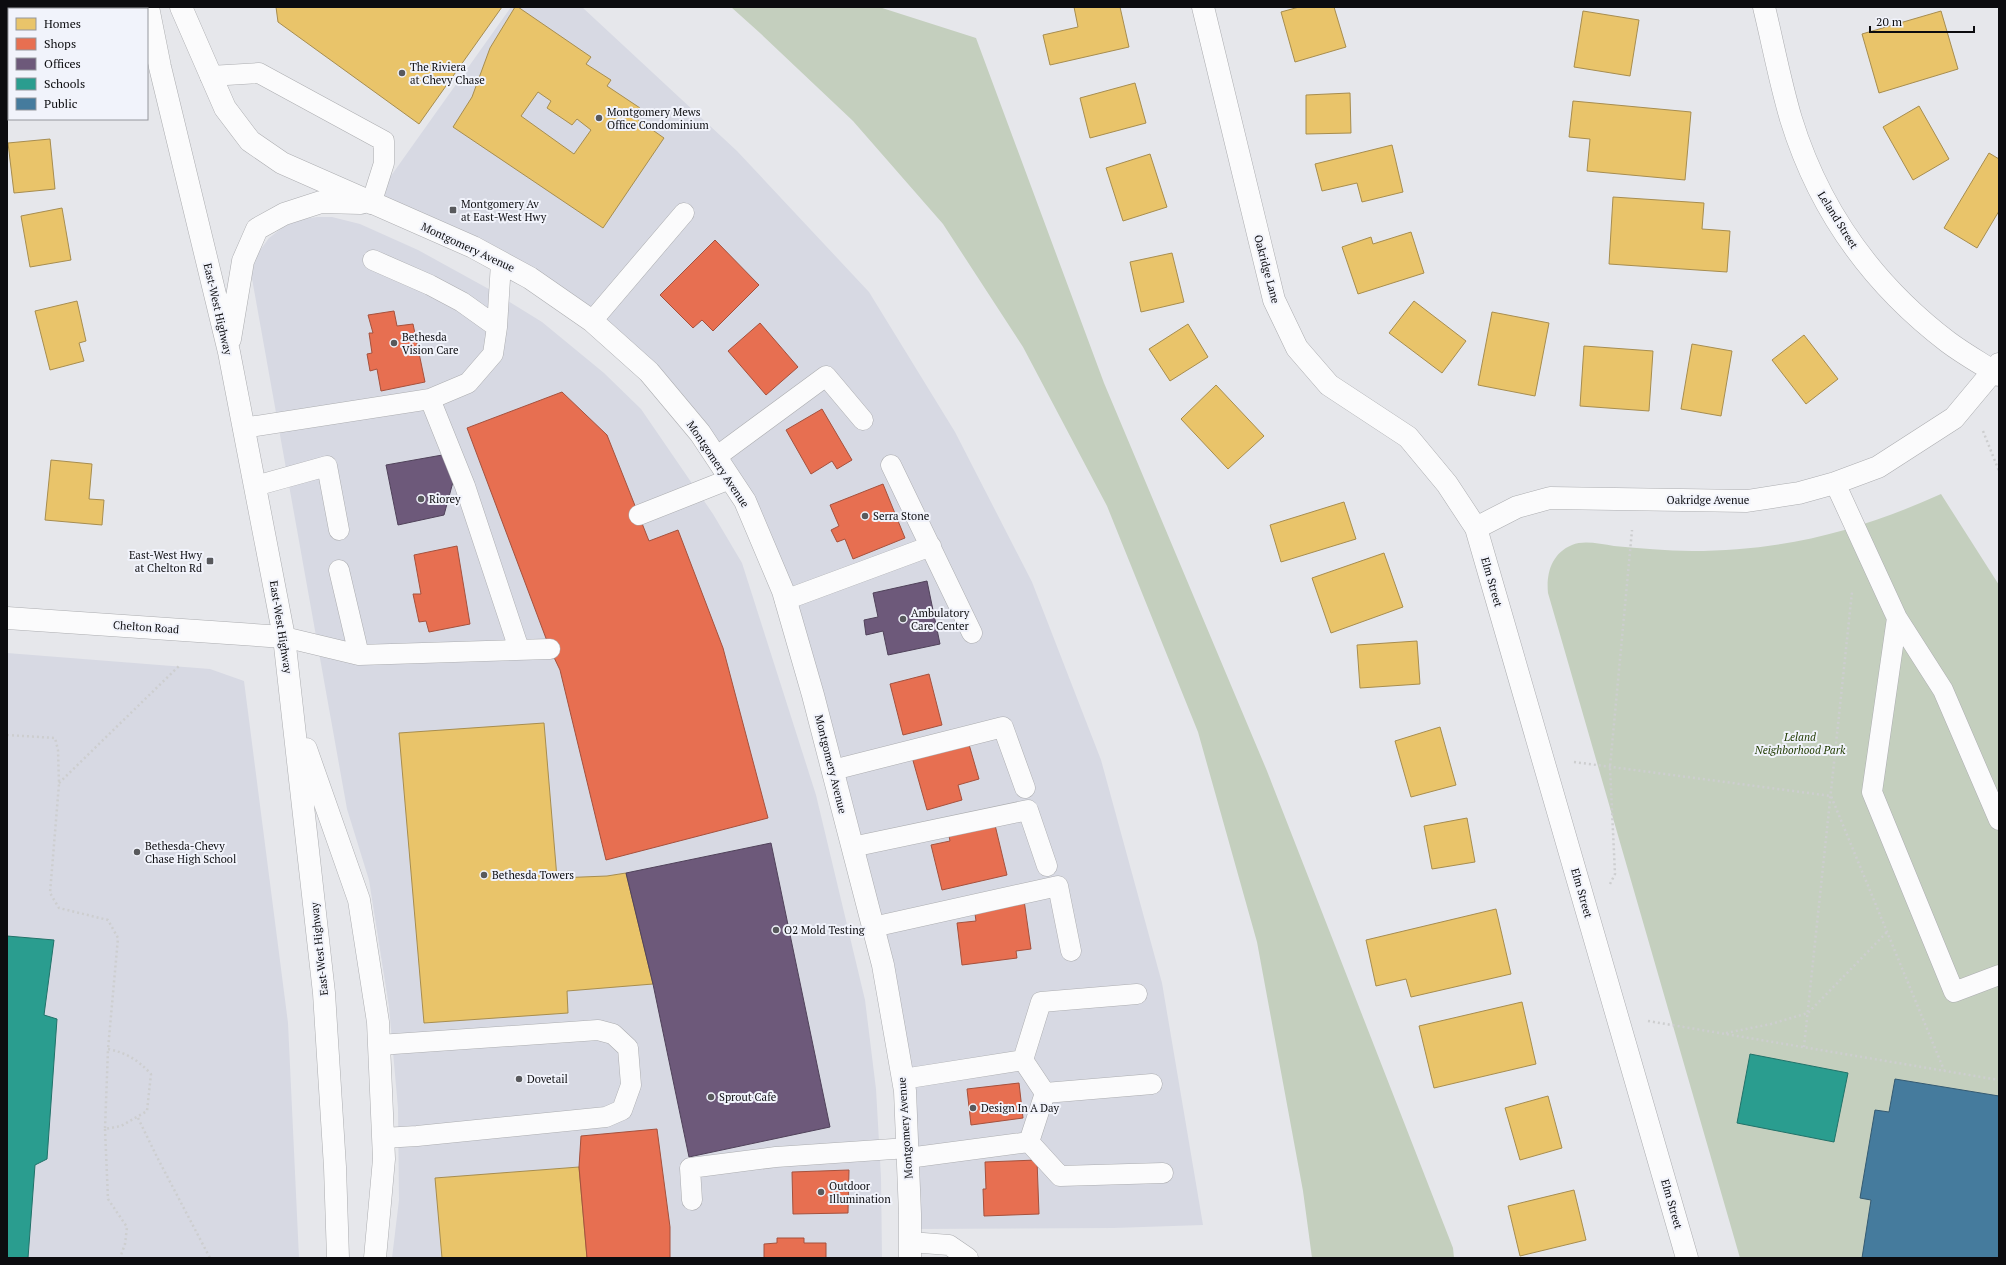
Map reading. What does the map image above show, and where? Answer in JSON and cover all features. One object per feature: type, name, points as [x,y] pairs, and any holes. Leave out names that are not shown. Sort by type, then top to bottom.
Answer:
[{"type":"main road","name":"East-West Highway","points":[[148,7],[160,67],[228,352],[284,637],[324,993],[335,1167],[338,1258]]},
{"type":"main road","name":"Montgomery Avenue","points":[[181,7],[225,108],[250,141],[282,163],[371,204],[473,247],[530,278],[592,322],[649,372],[700,433],[745,501],[785,600],[833,770],[883,965],[903,1079],[908,1153],[910,1250]]},
{"type":"main road","name":"Oakridge Lane","points":[[1203,7],[1274,300],[1297,348],[1329,385],[1408,437],[1447,484],[1476,528]]},
{"type":"main road","name":"Leland Street","points":[[1764,7],[1791,119],[1816,185],[1842,231],[1865,262],[1895,296],[1948,342],[1997,370]]},
{"type":"main road","points":[[228,352],[243,261],[257,229],[284,214],[321,202],[371,204]]},
{"type":"main road","name":"Oakridge Avenue","points":[[1476,528],[1517,507],[1550,498],[1747,501],[1799,493],[1835,483],[1878,467],[1954,418],[1997,370]]},
{"type":"main road","name":"Elm Street","points":[[1476,528],[1687,1258]]},
{"type":"main road","name":"Chelton Road","points":[[7,618],[284,637]]},
{"type":"main road","points":[[293,714],[360,900],[378,1022],[384,1159],[375,1258]]},
{"type":"lane","points":[[210,76],[259,73],[384,141],[384,163],[371,204]]},
{"type":"lane","points":[[592,322],[684,213]]},
{"type":"lane","points":[[373,260],[430,285],[462,302],[497,327]]},
{"type":"lane","points":[[243,428],[430,399],[468,383],[493,354],[497,327],[501,262]]},
{"type":"lane","points":[[716,457],[826,376],[863,420]]},
{"type":"lane","points":[[430,399],[465,486],[519,649]]},
{"type":"lane","points":[[891,464],[972,633]]},
{"type":"lane","points":[[255,486],[327,466],[339,530]]},
{"type":"lane","points":[[639,515],[730,479]]},
{"type":"lane","points":[[1835,483],[1897,618],[1943,690],[1999,820]]},
{"type":"lane","points":[[785,600],[931,546]]},
{"type":"lane","points":[[339,570],[359,655]]},
{"type":"lane","points":[[1897,618],[1872,792],[1954,992],[1999,975]]},
{"type":"lane","points":[[284,637],[359,655],[550,649]]},
{"type":"lane","points":[[833,770],[1003,727],[1024,788]]},
{"type":"lane","points":[[852,847],[1028,810],[1047,866]]},
{"type":"lane","points":[[873,927],[1058,886],[1071,951]]},
{"type":"lane","points":[[1023,1060],[1041,1002],[1137,994]]},
{"type":"lane","points":[[379,1045],[598,1030],[613,1034],[628,1048],[630,1085],[622,1110],[606,1117],[383,1138]]},
{"type":"lane","points":[[903,1079],[1023,1060]]},
{"type":"lane","points":[[1023,1060],[1045,1093]]},
{"type":"lane","points":[[1045,1093],[1152,1084]]},
{"type":"lane","points":[[1029,1142],[1045,1093]]},
{"type":"lane","points":[[692,1200],[690,1168],[776,1157],[908,1153],[1029,1142]]},
{"type":"lane","points":[[1029,1142],[1060,1176],[1163,1173]]},
{"type":"lane","points":[[910,1250],[949,1245],[968,1258]]},
{"type":"path","points":[[1982,430],[1999,471]]},
{"type":"path","points":[[1607,890],[1615,874],[1610,767],[1632,525]]},
{"type":"path","points":[[1804,1047],[1853,587]]},
{"type":"path","points":[[59,784],[180,665]]},
{"type":"path","points":[[7,735],[55,738],[58,750],[59,784],[50,893],[59,908],[108,920],[118,938],[108,1049],[105,1128],[108,1200],[127,1227],[125,1244],[120,1258]]},
{"type":"path","points":[[1570,761],[1831,796]]},
{"type":"path","points":[[1831,796],[1944,1070]]},
{"type":"path","points":[[1724,1034],[1771,1024],[1808,1013],[1887,932]]},
{"type":"path","points":[[1644,1020],[1999,1080]]},
{"type":"path","points":[[105,1128],[121,1126],[138,1118],[147,1111],[151,1074],[140,1062],[125,1053],[108,1049]]},
{"type":"path","points":[[138,1118],[210,1258]]},
{"type":"shaded area","points":[[511,7],[582,7],[737,151],[869,292],[955,432],[1032,582],[1101,760],[1162,983],[1203,1225],[1113,1228],[910,1229],[883,965],[745,501],[592,321],[371,204]]},
{"type":"shaded area","points":[[317,217],[332,217],[360,224],[418,250],[487,288],[542,322],[604,373],[641,409],[713,514],[742,563],[816,795],[865,1000],[876,1089],[881,1177],[882,1258],[392,1258],[399,1200],[398,1108],[389,1007],[369,880],[347,809],[251,273],[255,257],[269,238],[283,227],[297,220]]},
{"type":"shaded area","name":"Bethesda-Chevy Chase High School","points":[[7,653],[210,669],[244,681],[288,1023],[299,1258],[7,1258]]},
{"type":"green space","points":[[731,7],[879,7],[976,38],[1104,383],[1267,771],[1453,1248],[1454,1258],[1312,1258],[1303,1191],[1257,942],[1198,732],[1107,506],[1023,347],[943,224],[853,121]]},
{"type":"green space","name":"Leland Neighborhood Park","points":[[1941,494],[1999,585],[1999,1258],[1740,1258],[1548,593],[1549,571],[1555,558],[1560,553],[1572,545],[1582,543],[1692,551],[1725,550],[1789,543],[1880,519]]},
{"type":"building: Homes","points":[[7,7],[24,7],[8,8],[7,35]]},
{"type":"building: Homes","name":"The Riviera at Chevy Chase","points":[[276,7],[502,7],[419,124],[278,22]]},
{"type":"building: Homes","name":"Montgomery Mews Office Condominium","points":[[515,7],[518,7],[591,57],[586,64],[611,80],[607,86],[640,108],[634,117],[664,138],[603,228],[453,127],[472,97],[490,48]],"holes":[[[538,92],[551,101],[547,108],[572,125],[577,119],[591,130],[574,154],[521,116]]]},
{"type":"building: Homes","points":[[1074,7],[1120,7],[1129,47],[1050,65],[1043,35],[1078,27]]},
{"type":"building: Homes","points":[[1299,7],[1334,7],[1346,47],[1295,62],[1281,12]]},
{"type":"building: Homes","points":[[1583,11],[1639,20],[1630,76],[1574,67]]},
{"type":"building: Homes","points":[[1941,11],[1958,69],[1879,93],[1862,34]]},
{"type":"building: Homes","points":[[7,63],[8,63],[8,116]]},
{"type":"building: Homes","points":[[1135,83],[1146,123],[1090,138],[1080,98]]},
{"type":"building: Homes","points":[[1350,93],[1351,133],[1306,134],[1306,95]]},
{"type":"building: Homes","points":[[1573,101],[1691,112],[1685,180],[1587,171],[1590,139],[1569,137]]},
{"type":"building: Homes","points":[[1919,106],[1949,159],[1913,180],[1883,127]]},
{"type":"building: Homes","points":[[50,139],[55,189],[14,193],[8,143]]},
{"type":"building: Homes","points":[[1392,145],[1403,192],[1362,202],[1357,183],[1322,191],[1315,164]]},
{"type":"building: Homes","points":[[1989,153],[1999,159],[1999,211],[1977,248],[1944,228]]},
{"type":"building: Homes","points":[[1150,154],[1167,207],[1123,221],[1106,168]]},
{"type":"building: Homes","points":[[1613,197],[1704,203],[1702,229],[1730,231],[1727,272],[1609,264]]},
{"type":"building: Homes","points":[[62,208],[71,260],[30,267],[21,216]]},
{"type":"building: Homes","points":[[1411,232],[1424,273],[1358,294],[1342,247],[1371,237],[1373,244]]},
{"type":"building: Homes","points":[[1172,253],[1184,302],[1141,312],[1130,262]]},
{"type":"building: Homes","points":[[77,301],[86,341],[79,343],[84,361],[50,370],[35,311]]},
{"type":"building: Homes","points":[[1414,301],[1466,341],[1442,373],[1389,333]]},
{"type":"building: Homes","points":[[1492,312],[1549,323],[1535,396],[1478,385]]},
{"type":"building: Homes","points":[[1188,324],[1208,357],[1170,381],[1149,349]]},
{"type":"building: Homes","points":[[1804,335],[1838,379],[1806,404],[1772,360]]},
{"type":"building: Homes","points":[[1692,344],[1732,351],[1721,416],[1681,409]]},
{"type":"building: Homes","points":[[1584,346],[1653,351],[1649,411],[1580,406]]},
{"type":"building: Homes","points":[[1216,385],[1264,436],[1228,469],[1181,419]]},
{"type":"building: Homes","points":[[51,460],[92,464],[89,499],[104,500],[102,525],[45,520]]},
{"type":"building: Homes","points":[[1344,502],[1356,539],[1281,562],[1270,525]]},
{"type":"building: Homes","points":[[1384,553],[1403,607],[1331,633],[1312,578]]},
{"type":"building: Homes","points":[[1417,641],[1420,684],[1360,688],[1357,645]]},
{"type":"building: Homes","name":"Bethesda Towers","points":[[544,723],[557,878],[607,876],[626,873],[653,984],[567,991],[568,1013],[424,1023],[399,733]]},
{"type":"building: Homes","points":[[1440,727],[1456,785],[1411,797],[1395,741]]},
{"type":"building: Homes","points":[[1467,818],[1475,862],[1432,869],[1424,826]]},
{"type":"building: Homes","points":[[1496,909],[1511,974],[1411,997],[1406,979],[1376,986],[1366,940]]},
{"type":"building: Homes","points":[[1522,1002],[1536,1064],[1434,1088],[1419,1026]]},
{"type":"building: Homes","points":[[1548,1096],[1562,1148],[1520,1160],[1505,1108]]},
{"type":"building: Homes","points":[[579,1167],[587,1258],[442,1258],[435,1178]]},
{"type":"building: Homes","points":[[1574,1190],[1586,1240],[1520,1256],[1508,1206]]},
{"type":"building: Shops","points":[[715,240],[759,285],[713,331],[702,320],[693,328],[660,295]]},
{"type":"building: Shops","name":"Bethesda Vision Care","points":[[394,311],[397,326],[413,324],[425,382],[381,391],[377,369],[370,371],[367,354],[372,353],[369,333],[373,333],[368,315]]},
{"type":"building: Shops","points":[[760,323],[798,367],[766,395],[728,351]]},
{"type":"building: Shops","points":[[562,392],[607,435],[649,541],[678,530],[723,648],[768,818],[606,860],[560,670],[550,649],[467,428]]},
{"type":"building: Shops","points":[[822,409],[852,460],[837,469],[832,461],[811,474],[786,430]]},
{"type":"building: Shops","name":"Serra Stone","points":[[883,484],[905,538],[853,559],[845,539],[837,542],[831,530],[839,526],[830,505]]},
{"type":"building: Shops","points":[[457,546],[470,624],[429,632],[426,621],[419,622],[413,594],[421,594],[414,555]]},
{"type":"building: Shops","points":[[929,674],[942,725],[903,735],[890,684]]},
{"type":"building: Shops","points":[[968,741],[979,779],[958,785],[962,800],[927,810],[912,757]]},
{"type":"building: Shops","points":[[995,825],[1007,875],[942,890],[931,845],[950,841],[949,836]]},
{"type":"building: Shops","points":[[1024,900],[1031,949],[1016,951],[1017,958],[962,965],[957,923],[976,921],[974,907]]},
{"type":"building: Shops","points":[[1019,1083],[1023,1118],[971,1125],[967,1089]]},
{"type":"building: Shops","points":[[657,1129],[670,1227],[670,1258],[587,1258],[579,1167],[581,1136]]},
{"type":"building: Shops","points":[[1037,1160],[1039,1214],[984,1216],[983,1189],[986,1189],[985,1162]]},
{"type":"building: Shops","name":"Outdoor Illumination","points":[[849,1170],[848,1213],[793,1214],[792,1172]]},
{"type":"building: Shops","points":[[777,1238],[804,1238],[804,1243],[826,1243],[826,1258],[764,1258],[764,1244],[777,1243]]},
{"type":"building: Offices","name":"Riorey","points":[[448,454],[453,482],[444,515],[398,525],[386,465]]},
{"type":"building: Offices","name":"Ambulatory Care Center","points":[[927,581],[940,644],[888,655],[883,631],[866,635],[864,620],[878,617],[873,593]]},
{"type":"building: Offices","points":[[771,843],[830,1127],[689,1157],[653,984],[626,873]]},
{"type":"building: Schools","points":[[7,936],[54,940],[44,1015],[57,1019],[47,1159],[35,1165],[28,1258],[7,1258]]},
{"type":"building: Schools","points":[[1750,1054],[1848,1073],[1834,1142],[1737,1123]]},
{"type":"building: Public","points":[[1895,1079],[1999,1096],[1999,1258],[1862,1258],[1871,1200],[1860,1198],[1875,1110],[1889,1112]]},
{"type":"place","name":"The Riviera at Chevy Chase","points":[[402,73]]},
{"type":"place","name":"Montgomery Mews Office Condominium","points":[[599,118]]},
{"type":"place","name":"Montgomery Av at East-West Hwy","points":[[453,210]]},
{"type":"place","name":"Bethesda Vision Care","points":[[394,343]]},
{"type":"place","name":"Riorey","points":[[421,499]]},
{"type":"place","name":"Serra Stone","points":[[865,516]]},
{"type":"place","name":"East-West Hwy at Chelton Rd","points":[[210,561]]},
{"type":"place","name":"Ambulatory Care Center","points":[[903,619]]},
{"type":"place","name":"Bethesda-Chevy Chase High School","points":[[137,852]]},
{"type":"place","name":"Bethesda Towers","points":[[484,875]]},
{"type":"place","name":"O2 Mold Testing","points":[[776,930]]},
{"type":"place","name":"Dovetail","points":[[519,1079]]},
{"type":"place","name":"Sprout Cafe","points":[[711,1097]]},
{"type":"place","name":"Design In A Day","points":[[973,1108]]},
{"type":"place","name":"Outdoor Illumination","points":[[821,1192]]}]
